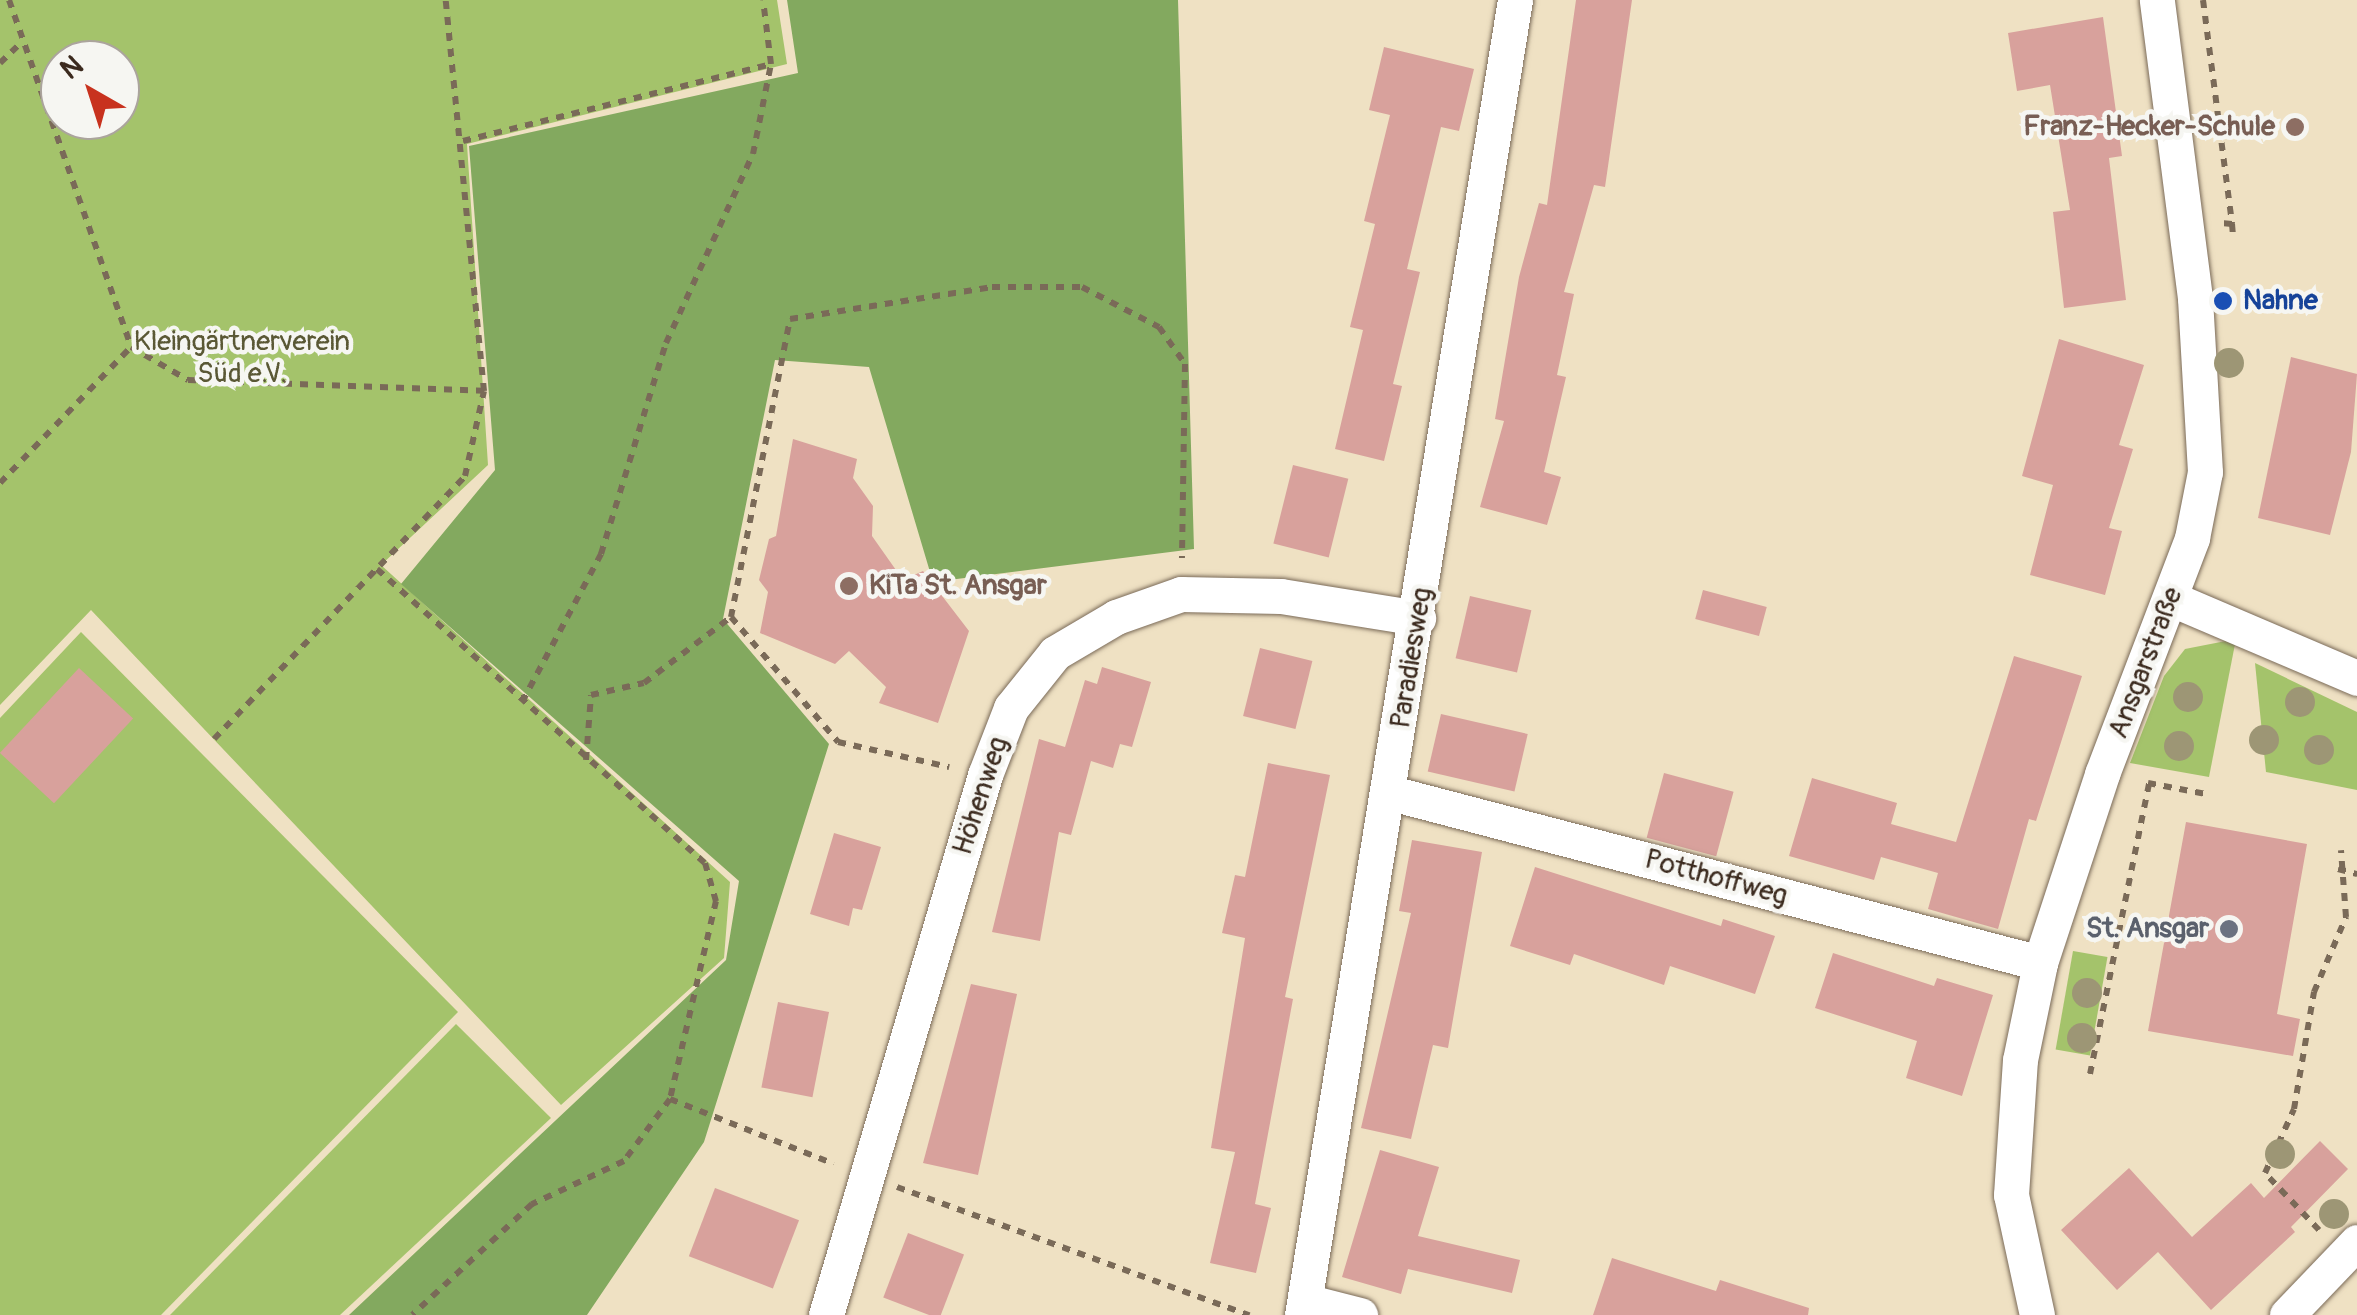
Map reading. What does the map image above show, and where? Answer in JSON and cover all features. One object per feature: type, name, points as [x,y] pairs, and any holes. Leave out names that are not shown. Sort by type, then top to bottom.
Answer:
[{"type":"street","name":"Paradiesweg","points":[[1304,1308],[1391,793],[1515,0]]},
{"type":"street","name":"Ansgarstraße","points":[[2037,1315],[2011,1195],[2020,1060],[2040,963],[2102,774],[2172,598],[2205,472],[2195,298],[2157,0]]},
{"type":"street","name":"Höhenweg","points":[[826,1315],[985,775],[1010,708],[1055,652],[1116,617],[1181,594],[1281,596],[1418,618]]},
{"type":"street","points":[[2172,598],[2357,678]]},
{"type":"street","name":"Potthoffweg","points":[[1391,793],[2040,963]]},
{"type":"street","points":[[2287,1315],[2350,1249]]},
{"type":"street","points":[[1304,1308],[1360,1315]]},
{"type":"path","points":[[9,0],[20,43],[131,347],[188,380],[484,391]]},
{"type":"path","points":[[214,739],[465,476],[484,391],[463,142],[446,0]]},
{"type":"path","points":[[522,702],[600,554],[666,343],[753,154],[771,64],[763,0]]},
{"type":"path","points":[[2203,0],[2234,235]]},
{"type":"path","points":[[0,63],[20,43]]},
{"type":"path","points":[[463,142],[771,64]]},
{"type":"path","points":[[2217,190],[2221,225],[2232,224]]},
{"type":"path","points":[[2210,222],[2212,237]]},
{"type":"path","points":[[586,761],[591,695],[644,683],[732,617],[790,319],[992,287],[1082,287],[1158,327],[1185,364],[1181,594]]},
{"type":"path","points":[[0,483],[131,347]]},
{"type":"path","points":[[377,569],[705,864],[716,901],[670,1099],[624,1161],[532,1204],[412,1315]]},
{"type":"path","points":[[732,617],[838,742],[985,775]]},
{"type":"path","points":[[2102,774],[2206,794]]},
{"type":"path","points":[[2090,1074],[2150,784]]},
{"type":"path","points":[[2342,850],[2338,869],[2346,917],[2314,992],[2294,1109],[2265,1173],[2350,1249]]},
{"type":"path","points":[[2338,869],[2357,874]]},
{"type":"path","points":[[670,1099],[866,1176],[1248,1315]]},
{"type":"green space","name":"Kleingärtnerverein Süd e.V.","points":[[0,0],[777,0],[787,64],[467,144],[488,465],[381,565],[730,882],[724,958],[561,1105],[91,610],[0,705]]},
{"type":"green space","points":[[787,0],[1178,0],[1194,549],[933,582],[869,367],[775,360],[723,619],[829,744],[704,1142],[587,1315],[349,1315],[726,960],[739,881],[401,584],[495,470],[469,146],[798,73]]},
{"type":"green space","points":[[81,632],[458,1012],[161,1315],[0,1315],[0,718]]},
{"type":"green space","points":[[2236,639],[2209,777],[2130,763],[2164,676],[2185,649]]},
{"type":"green space","points":[[2255,663],[2357,712],[2357,790],[2266,772]]},
{"type":"green space","points":[[2073,951],[2107,957],[2090,1056],[2056,1049]]},
{"type":"green space","points":[[456,1024],[551,1118],[340,1315],[170,1315]]},
{"type":"building","points":[[1576,0],[1632,0],[1605,187],[1594,185],[1564,292],[1574,294],[1557,375],[1566,377],[1544,472],[1561,477],[1547,525],[1480,507],[1504,421],[1495,419],[1519,277],[1539,203],[1547,205]]},
{"type":"building","points":[[2103,17],[2122,156],[2109,158],[2126,300],[2064,308],[2053,212],[2070,210],[2050,85],[2017,91],[2008,33]]},
{"type":"building","points":[[1384,47],[1474,69],[1459,131],[1441,127],[1407,269],[1420,272],[1393,384],[1402,386],[1384,461],[1335,449],[1363,330],[1350,327],[1375,224],[1364,221],[1390,115],[1369,110]]},
{"type":"building","points":[[2059,339],[2144,365],[2119,445],[2133,449],[2109,528],[2122,531],[2105,595],[2030,575],[2053,485],[2022,476]]},
{"type":"building","points":[[2291,357],[2357,374],[2351,452],[2330,535],[2258,518]]},
{"type":"building","name":"KiTa St. Ansgar","points":[[793,439],[857,459],[853,478],[873,506],[872,536],[903,580],[923,571],[969,631],[938,723],[879,703],[886,687],[849,651],[835,664],[760,633],[768,592],[759,580],[769,539],[776,536]]},
{"type":"building","points":[[1293,465],[1348,479],[1329,557],[1273,544]]},
{"type":"building","points":[[1703,590],[1767,607],[1759,636],[1695,619]]},
{"type":"building","points":[[1470,596],[1531,610],[1517,673],[1456,658]]},
{"type":"building","points":[[1260,648],[1312,661],[1295,729],[1243,716]]},
{"type":"building","points":[[2014,656],[2082,676],[2036,821],[2029,819],[1998,929],[1928,909],[1938,873],[1881,857],[1874,880],[1789,856],[1812,778],[1897,803],[1891,824],[1956,842]]},
{"type":"building","points":[[1102,667],[1151,682],[1132,747],[1120,744],[1113,768],[1091,761],[1071,835],[1059,832],[1040,941],[992,932],[1039,739],[1065,747],[1085,680],[1097,684]]},
{"type":"building","points":[[79,668],[133,718],[54,803],[0,753]]},
{"type":"building","points":[[1441,714],[1528,734],[1514,792],[1428,771]]},
{"type":"building","points":[[1268,763],[1330,775],[1285,997],[1293,999],[1255,1204],[1271,1208],[1256,1273],[1210,1263],[1235,1152],[1211,1148],[1245,938],[1222,933],[1235,875],[1245,877]]},
{"type":"building","points":[[1664,773],[1734,792],[1716,856],[1647,838]]},
{"type":"building","name":"St. Ansgar","points":[[2186,822],[2307,844],[2277,1014],[2300,1019],[2293,1056],[2148,1031]]},
{"type":"building","points":[[834,833],[881,847],[862,910],[853,908],[849,926],[810,914]]},
{"type":"building","points":[[1412,840],[1482,852],[1448,1048],[1433,1045],[1411,1139],[1361,1128],[1411,913],[1399,911]]},
{"type":"building","points":[[1535,867],[1721,926],[1723,919],[1775,936],[1755,994],[1670,966],[1664,985],[1574,954],[1570,965],[1510,946]]},
{"type":"building","points":[[1833,953],[1934,986],[1937,978],[1993,995],[1962,1096],[1906,1078],[1917,1041],[1815,1008]]},
{"type":"building","points":[[971,984],[1017,994],[978,1175],[923,1163]]},
{"type":"building","points":[[778,1002],[829,1012],[812,1097],[761,1087]]},
{"type":"building","points":[[2320,1141],[2348,1169],[2291,1227],[2295,1232],[2211,1310],[2158,1252],[2117,1290],[2061,1230],[2129,1168],[2192,1237],[2251,1183],[2264,1198]]},
{"type":"building","points":[[1380,1150],[1439,1167],[1418,1236],[1520,1260],[1512,1293],[1408,1269],[1401,1294],[1342,1277]]},
{"type":"building","points":[[715,1188],[799,1220],[773,1288],[689,1256]]},
{"type":"building","points":[[908,1233],[964,1255],[941,1315],[929,1315],[883,1297]]},
{"type":"building","points":[[1612,1258],[1716,1291],[1720,1280],[1809,1308],[1808,1315],[1593,1315]]},
{"type":"place","name":"Franz-Hecker-Schule","points":[[2295,127]]},
{"type":"place","name":"Nahne","points":[[2223,301]]},
{"type":"place","name":"KiTa St. Ansgar","points":[[849,586]]},
{"type":"place","name":"St. Ansgar","points":[[2229,929]]}]
